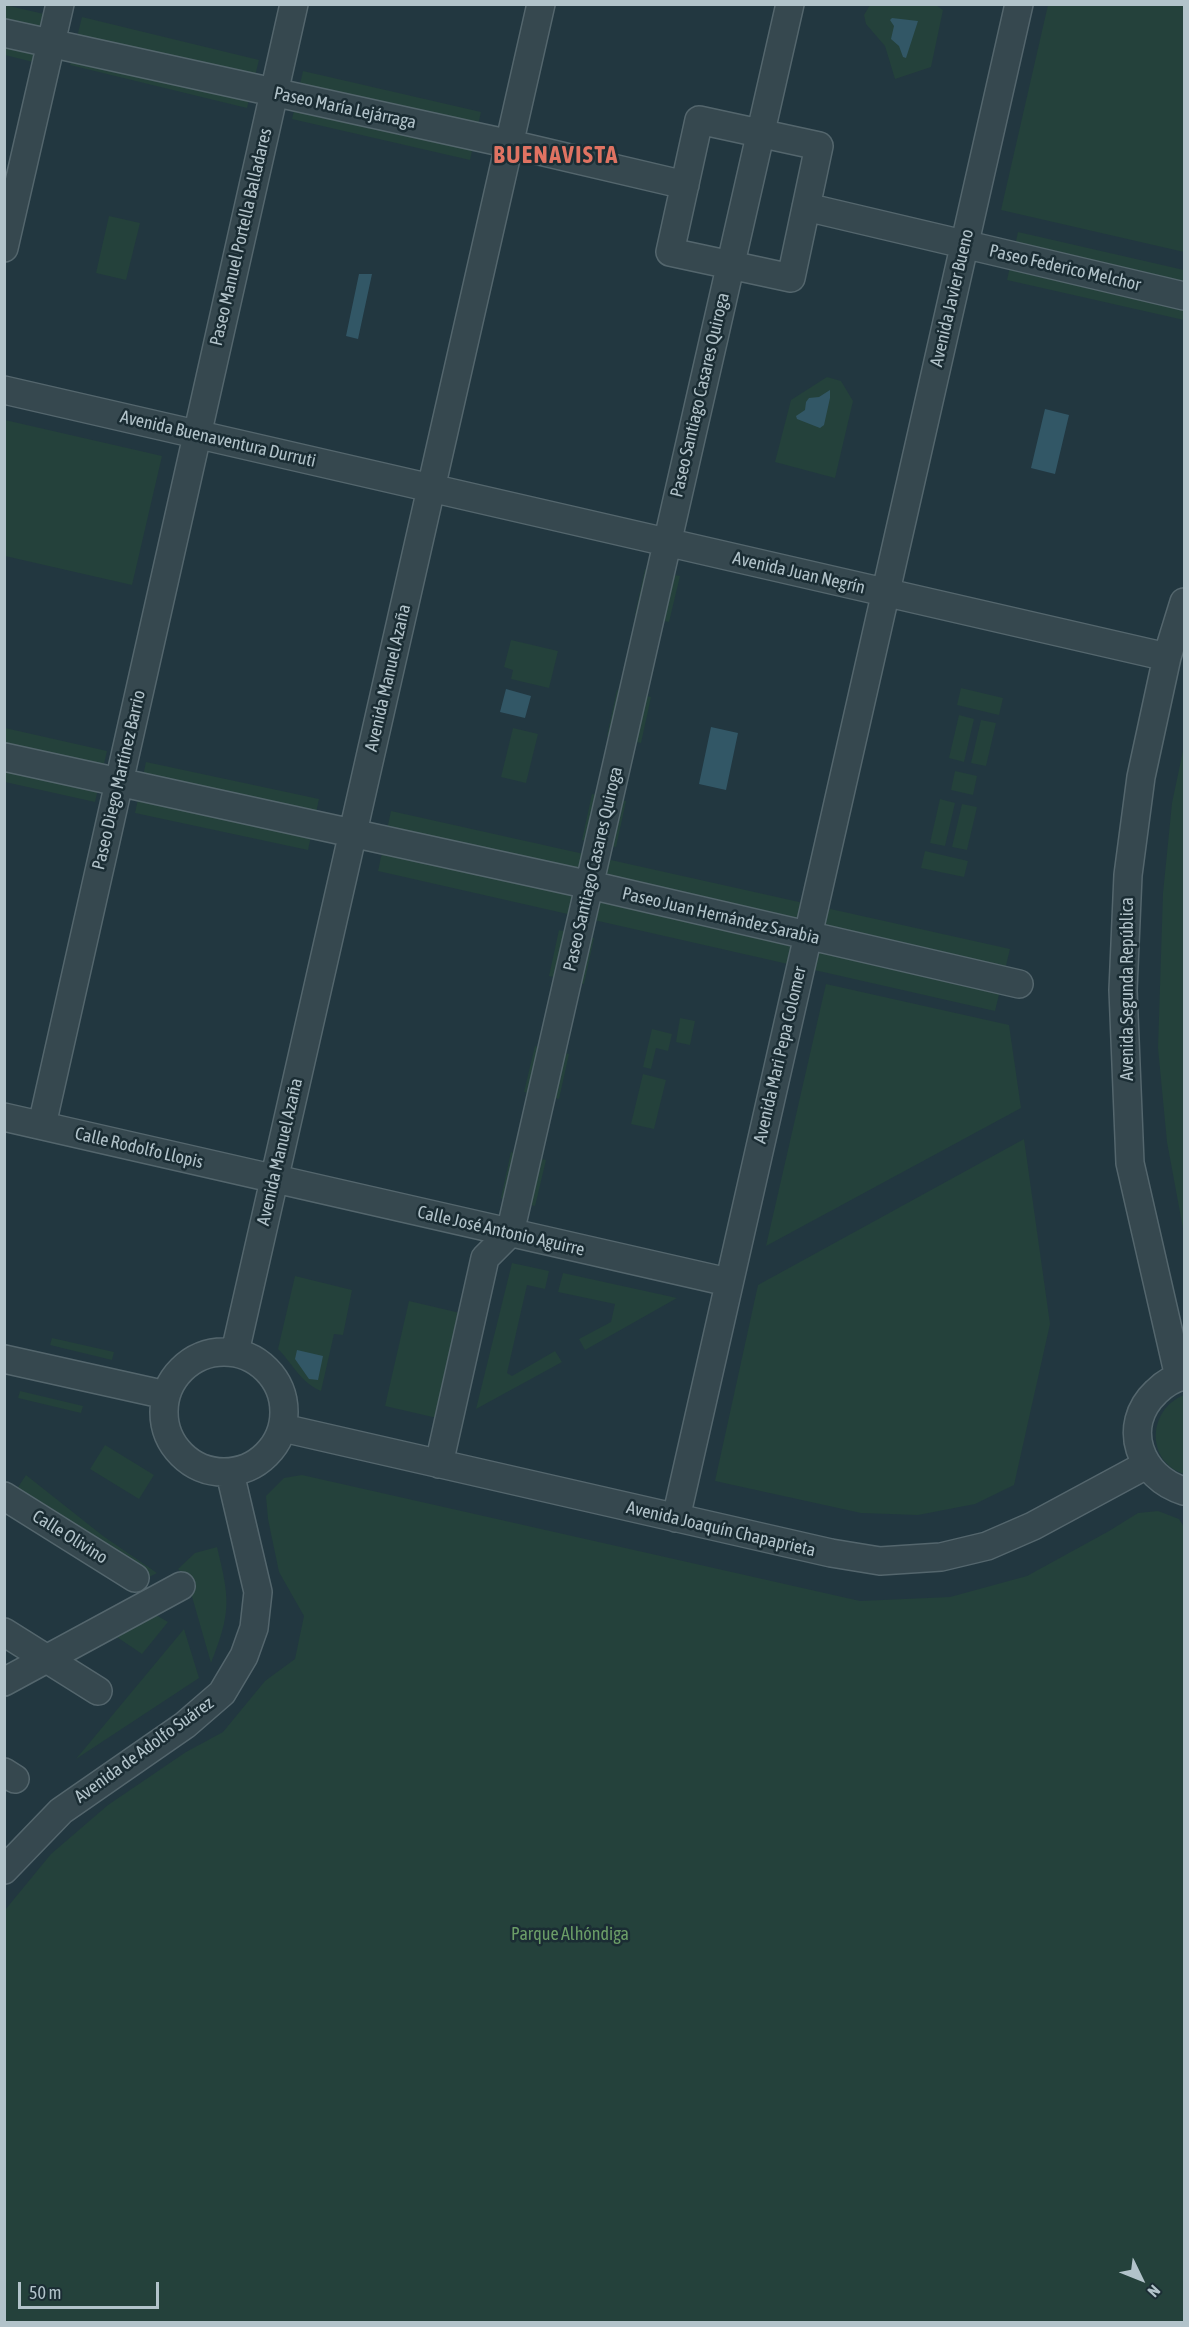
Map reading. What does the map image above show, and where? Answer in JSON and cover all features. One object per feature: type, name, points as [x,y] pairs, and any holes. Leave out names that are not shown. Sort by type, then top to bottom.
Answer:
[{"type":"street","points":[[4,248],[60,4]]},
{"type":"street","name":"Paseo Manuel Portella Balladares","points":[[197,434],[294,4]]},
{"type":"street","name":"Avenida Manuel Azaña","points":[[235,1352],[542,4]]},
{"type":"street","name":"Paseo Santiago Casares Quiroga","points":[[510,1233],[790,4]]},
{"type":"street","name":"Avenida Javier Bueno","points":[[885,592],[1019,4]]},
{"type":"street","name":"Paseo María Lejárraga","points":[[4,33],[510,144],[685,185]]},
{"type":"street","points":[[699,120],[819,146],[791,278],[670,252],[685,185],[699,120]]},
{"type":"street","name":"Paseo Federico Melchor","points":[[806,207],[1185,296]]},
{"type":"street","name":"Avenida Buenaventura Durruti","points":[[4,390],[431,488]]},
{"type":"street","name":"Paseo Diego Martínez Barrio","points":[[42,1125],[197,434]]},
{"type":"street","name":"Avenida Juan Negrín","points":[[431,488],[1167,657]]},
{"type":"street","name":"Avenida Mari Pepa Colomer","points":[[676,1518],[885,592]]},
{"type":"street","name":"Avenida Segunda República","points":[[1182,1377],[1130,1162],[1123,990],[1128,875],[1141,777],[1167,657],[1185,603]]},
{"type":"street","name":"Paseo Juan Hernández Sarabia","points":[[4,757],[590,885],[1019,984]]},
{"type":"street","name":"Calle Rodolfo Llopis","points":[[4,1117],[274,1180]]},
{"type":"street","name":"Calle José Antonio Aguirre","points":[[274,1180],[728,1282]]},
{"type":"street","points":[[439,1464],[486,1258],[510,1233]]},
{"type":"street","points":[[235,1352],[252,1358],[268,1370],[279,1387],[284,1406],[283,1428],[276,1443],[264,1458],[248,1468],[230,1473],[211,1472],[192,1464],[178,1451],[168,1434],[164,1415],[166,1395],[173,1380],[199,1357],[235,1352]]},
{"type":"street","points":[[4,1359],[166,1395]]},
{"type":"street","points":[[1182,1377],[1163,1385],[1150,1397],[1141,1413],[1137,1431],[1139,1449],[1146,1465],[1158,1478],[1172,1487],[1185,1491]]},
{"type":"street","name":"Avenida Joaquín Chapaprieta","points":[[283,1428],[831,1553],[880,1561],[941,1557],[987,1546],[1033,1526],[1146,1465]]},
{"type":"street","name":"Avenida de Adolfo Suárez","points":[[4,1870],[61,1811],[185,1725],[222,1693],[244,1656],[254,1628],[258,1592],[230,1473]]},
{"type":"street","name":"Calle Olivino","points":[[4,1496],[135,1578]]},
{"type":"street","points":[[4,1682],[181,1586]]},
{"type":"street","points":[[4,1632],[98,1691]]},
{"type":"green space","points":[[5,5],[44,14],[33,62],[5,55]]},
{"type":"green space","points":[[870,5],[936,5],[943,10],[931,67],[895,79],[885,46],[866,24],[864,15]]},
{"type":"green space","points":[[1048,5],[1184,5],[1184,252],[1001,210]]},
{"type":"green space","points":[[82,17],[259,60],[247,108],[70,65]]},
{"type":"green space","points":[[303,71],[481,112],[470,160],[292,119]]},
{"type":"green space","points":[[109,216],[140,223],[126,280],[96,273]]},
{"type":"green space","points":[[1018,232],[1184,270],[1184,320],[1007,280]]},
{"type":"green space","points":[[827,377],[841,381],[853,401],[835,478],[775,462],[791,400]]},
{"type":"green space","points":[[5,420],[162,456],[132,585],[5,556]]},
{"type":"green space","points":[[645,569],[680,576],[669,622],[635,615]]},
{"type":"green space","points":[[511,640],[558,651],[549,688],[511,679],[513,670],[504,667]]},
{"type":"green space","points":[[961,688],[1003,698],[999,715],[957,705]]},
{"type":"green space","points":[[617,690],[651,697],[641,743],[607,736]]},
{"type":"green space","points":[[959,715],[974,719],[964,762],[949,758]]},
{"type":"green space","points":[[981,720],[996,723],[986,766],[971,763]]},
{"type":"green space","points":[[5,728],[107,751],[95,802],[5,782]]},
{"type":"green space","points":[[513,728],[538,734],[526,783],[501,777]]},
{"type":"green space","points":[[1184,746],[1184,1234],[1167,1142],[1158,1048],[1163,893],[1172,803]]},
{"type":"green space","points":[[146,762],[319,799],[308,850],[135,813]]},
{"type":"green space","points":[[955,771],[977,776],[973,795],[951,790]]},
{"type":"green space","points":[[592,794],[626,801],[616,847],[582,840]]},
{"type":"green space","points":[[940,799],[955,803],[945,846],[930,843]]},
{"type":"green space","points":[[962,804],[977,807],[967,850],[952,847]]},
{"type":"green space","points":[[391,811],[1010,949],[995,1011],[378,871]]},
{"type":"green space","points":[[925,851],[968,861],[964,877],[921,868]]},
{"type":"green space","points":[[559,930],[594,938],[584,984],[549,976]]},
{"type":"green space","points":[[826,984],[1009,1025],[1021,1108],[766,1246]]},
{"type":"green space","points":[[680,1018],[695,1021],[690,1045],[676,1042]]},
{"type":"green space","points":[[652,1029],[672,1034],[668,1051],[656,1048],[651,1069],[643,1067]]},
{"type":"green space","points":[[535,1046],[569,1054],[559,1099],[524,1092]]},
{"type":"green space","points":[[643,1074],[666,1080],[654,1129],[631,1124]]},
{"type":"green space","points":[[1024,1139],[1050,1324],[1014,1485],[975,1504],[918,1515],[861,1513],[715,1481],[758,1285]]},
{"type":"green space","points":[[511,1152],[546,1160],[535,1206],[501,1198]]},
{"type":"green space","points":[[512,1263],[549,1271],[545,1289],[527,1285],[507,1373],[512,1376],[555,1351],[562,1362],[476,1409]]},
{"type":"green space","points":[[563,1273],[677,1298],[585,1350],[579,1339],[611,1322],[615,1304],[558,1292]]},
{"type":"green space","points":[[295,1276],[352,1290],[343,1335],[334,1334],[321,1391],[302,1378],[278,1349]]},
{"type":"green space","points":[[409,1301],[460,1313],[437,1418],[385,1406]]},
{"type":"green space","points":[[52,1338],[114,1352],[112,1360],[50,1345]]},
{"type":"green space","points":[[20,1391],[83,1406],[81,1413],[18,1398]]},
{"type":"green space","points":[[1184,1395],[1184,1474],[1171,1467],[1162,1458],[1157,1447],[1156,1435],[1163,1411]]},
{"type":"green space","points":[[105,1445],[154,1475],[139,1499],[90,1469]]},
{"type":"green space","points":[[26,1475],[103,1536],[157,1573],[147,1578],[13,1495]]},
{"type":"green space","name":"Parque Alhóndiga","points":[[302,1475],[860,1601],[950,1597],[1027,1576],[1138,1513],[1158,1511],[1179,1519],[1184,1527],[1184,2322],[5,2322],[5,1910],[51,1854],[108,1805],[186,1752],[223,1732],[265,1681],[295,1659],[304,1616],[279,1572],[268,1519],[266,1496],[284,1478]]},
{"type":"green space","points":[[217,1547],[224,1580],[226,1606],[222,1631],[211,1663],[187,1579],[178,1569],[195,1553]]},
{"type":"green space","points":[[151,1612],[168,1622],[142,1654],[111,1633]]},
{"type":"green space","points":[[184,1629],[199,1678],[76,1759]]},
{"type":"water","points":[[892,18],[918,21],[906,58],[903,57],[899,46],[891,39],[894,26],[890,20]]},
{"type":"water","points":[[359,274],[372,274],[358,339],[346,336]]},
{"type":"water","points":[[830,390],[824,425],[820,428],[797,419],[796,416],[805,410],[809,398],[819,397]]},
{"type":"water","points":[[1045,409],[1069,415],[1055,474],[1031,468]]},
{"type":"water","points":[[506,689],[531,696],[525,718],[500,712]]},
{"type":"water","points":[[711,727],[738,733],[726,790],[699,784]]},
{"type":"water","points":[[297,1350],[323,1356],[318,1380],[309,1379],[295,1359]]},
{"type":"district","name":"BUENAVISTA","points":[[556,155]]}]
